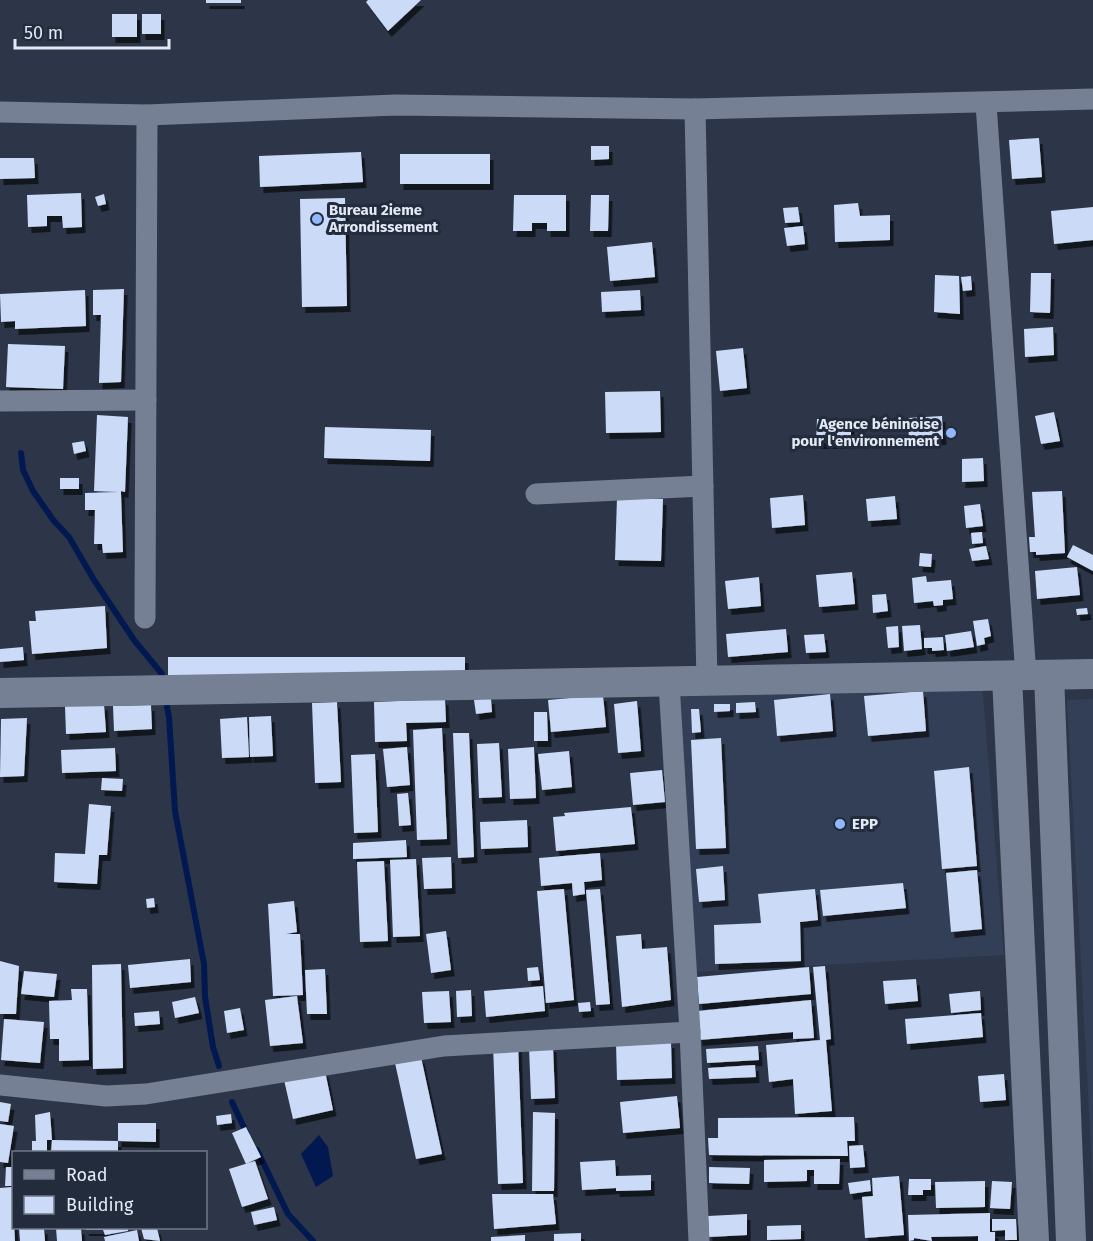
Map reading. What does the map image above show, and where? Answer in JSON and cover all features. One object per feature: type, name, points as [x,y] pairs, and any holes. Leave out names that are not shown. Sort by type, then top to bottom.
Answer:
[{"type":"street","points":[[0,112],[147,115],[396,105],[695,109],[986,104],[1093,99]]},
{"type":"street","points":[[986,104],[1071,1241]]},
{"type":"street","points":[[695,109],[707,682]]},
{"type":"street","points":[[145,618],[147,115]]},
{"type":"street","points":[[0,401],[146,400]]},
{"type":"street","points":[[536,494],[703,486]]},
{"type":"street","points":[[0,693],[1093,674]]},
{"type":"street","points":[[1028,676],[1034,1241]]},
{"type":"street","points":[[669,683],[690,1032],[699,1241]]},
{"type":"street","points":[[0,1085],[106,1096],[146,1094],[444,1046],[690,1032]]},
{"type":"shaded area","name":"EPP","points":[[982,682],[1004,955],[693,972],[679,692]]},
{"type":"shaded area","points":[[1093,699],[1093,1188],[1067,700]]},
{"type":"water","points":[[319,1135],[328,1147],[333,1176],[316,1187],[301,1154]]},
{"type":"building","points":[[206,0],[241,0],[241,3],[206,3]]},
{"type":"building","points":[[368,0],[421,0],[388,31],[366,2]]},
{"type":"building","points":[[112,14],[137,14],[137,37],[112,37]]},
{"type":"building","points":[[142,14],[161,14],[161,34],[142,34]]},
{"type":"building","points":[[1039,138],[1042,177],[1012,179],[1009,140]]},
{"type":"building","points":[[591,146],[609,146],[609,159],[591,160]]},
{"type":"building","points":[[361,152],[363,182],[260,187],[259,156]]},
{"type":"building","points":[[400,154],[490,154],[490,184],[400,184]]},
{"type":"building","points":[[0,158],[34,158],[35,178],[0,179]]},
{"type":"building","points":[[81,193],[82,227],[63,228],[62,216],[47,216],[47,226],[28,227],[27,195]]},
{"type":"building","points":[[104,194],[106,204],[98,206],[95,197]]},
{"type":"building","points":[[514,195],[566,195],[566,231],[547,231],[547,223],[532,223],[532,231],[513,231]]},
{"type":"building","points":[[591,195],[609,195],[608,231],[590,231]]},
{"type":"building","points":[[345,198],[347,306],[302,307],[300,199]]},
{"type":"building","points":[[858,203],[860,216],[890,215],[890,240],[835,242],[834,205]]},
{"type":"building","points":[[798,207],[800,222],[785,223],[783,208]]},
{"type":"building","points":[[1093,207],[1093,240],[1054,244],[1051,211]]},
{"type":"building","points":[[803,226],[805,244],[787,246],[784,228]]},
{"type":"building","points":[[652,242],[655,277],[610,281],[607,247]]},
{"type":"building","points":[[1031,273],[1051,273],[1050,313],[1030,312]]},
{"type":"building","points":[[935,275],[959,276],[960,314],[934,312]]},
{"type":"building","points":[[971,276],[972,290],[963,291],[961,277]]},
{"type":"building","points":[[124,289],[121,382],[99,383],[101,315],[93,315],[93,290]]},
{"type":"building","points":[[85,290],[86,326],[15,329],[15,321],[1,322],[0,294]]},
{"type":"building","points":[[640,290],[641,310],[602,312],[601,292]]},
{"type":"building","points":[[1053,327],[1054,355],[1025,357],[1024,329]]},
{"type":"building","points":[[8,344],[65,346],[63,389],[6,387]]},
{"type":"building","points":[[743,348],[747,388],[720,391],[716,351]]},
{"type":"building","points":[[660,391],[661,432],[606,433],[605,392]]},
{"type":"building","points":[[1054,412],[1060,441],[1041,444],[1035,416]]},
{"type":"building","points":[[97,415],[128,417],[125,492],[121,491],[123,552],[103,553],[102,544],[94,544],[95,510],[85,510],[85,493],[119,492],[94,491]]},
{"type":"building","points":[[942,416],[943,439],[909,440],[908,418]]},
{"type":"building","points":[[817,419],[851,420],[851,443],[816,443]]},
{"type":"building","points":[[325,427],[431,430],[430,461],[324,458]]},
{"type":"building","points":[[84,441],[86,451],[74,454],[72,443]]},
{"type":"building","points":[[983,458],[984,481],[962,482],[962,459]]},
{"type":"building","points":[[60,478],[79,478],[79,489],[60,489]]},
{"type":"building","points":[[1062,491],[1065,553],[1036,555],[1036,552],[1030,552],[1029,537],[1035,537],[1032,492]]},
{"type":"building","points":[[803,495],[805,525],[772,528],[770,498]]},
{"type":"building","points":[[895,496],[897,519],[868,521],[866,499]]},
{"type":"building","points":[[617,498],[663,499],[661,561],[615,560]]},
{"type":"building","points":[[980,504],[983,526],[966,528],[964,506]]},
{"type":"building","points":[[982,532],[983,543],[972,544],[971,533]]},
{"type":"building","points":[[1073,545],[1093,555],[1093,571],[1067,557]]},
{"type":"building","points":[[986,546],[989,559],[972,561],[969,549]]},
{"type":"building","points":[[920,553],[932,554],[931,567],[919,566]]},
{"type":"building","points":[[1077,567],[1080,595],[1037,599],[1035,571]]},
{"type":"building","points":[[852,572],[855,604],[819,607],[816,575]]},
{"type":"building","points":[[926,576],[927,582],[951,580],[953,599],[943,600],[943,605],[934,606],[933,601],[914,603],[912,578]]},
{"type":"building","points":[[759,577],[761,606],[728,609],[725,581]]},
{"type":"building","points":[[886,594],[888,611],[873,613],[872,595]]},
{"type":"building","points":[[105,606],[107,648],[32,654],[29,621],[36,621],[35,611]]},
{"type":"building","points":[[1087,608],[1088,614],[1077,615],[1076,609]]},
{"type":"building","points":[[988,619],[991,636],[984,638],[985,644],[977,646],[973,621]]},
{"type":"building","points":[[920,625],[922,649],[904,651],[902,626]]},
{"type":"building","points":[[898,626],[899,647],[888,648],[886,627]]},
{"type":"building","points":[[786,629],[788,652],[728,657],[726,634]]},
{"type":"building","points":[[971,631],[974,647],[947,651],[945,635]]},
{"type":"building","points":[[824,634],[826,652],[806,653],[804,635]]},
{"type":"building","points":[[943,637],[944,650],[932,651],[932,648],[924,648],[924,638]]},
{"type":"building","points":[[23,647],[24,660],[0,662],[0,649]]},
{"type":"building","points":[[168,657],[465,657],[465,680],[168,676]]},
{"type":"building","points":[[923,691],[926,731],[868,736],[864,696]]},
{"type":"building","points":[[830,694],[833,731],[777,736],[774,700]]},
{"type":"building","points":[[603,695],[606,727],[551,732],[548,700]]},
{"type":"building","points":[[491,698],[492,712],[476,714],[474,700]]},
{"type":"building","points":[[445,699],[446,722],[406,723],[407,741],[375,742],[374,702]]},
{"type":"building","points":[[637,701],[641,751],[618,753],[614,704]]},
{"type":"building","points":[[337,702],[341,782],[315,783],[312,703]]},
{"type":"building","points":[[755,702],[756,712],[736,713],[736,703]]},
{"type":"building","points":[[104,704],[106,732],[66,734],[65,706]]},
{"type":"building","points":[[714,704],[730,704],[730,711],[714,712]]},
{"type":"building","points":[[151,705],[152,729],[114,731],[113,706]]},
{"type":"building","points":[[691,709],[699,709],[701,732],[692,733]]},
{"type":"building","points":[[534,712],[547,712],[548,741],[534,741]]},
{"type":"building","points":[[271,716],[273,756],[250,757],[249,717]]},
{"type":"building","points":[[247,717],[249,757],[222,758],[220,719]]},
{"type":"building","points":[[27,718],[24,776],[0,777],[1,719]]},
{"type":"building","points":[[442,728],[447,839],[417,840],[413,730]]},
{"type":"building","points":[[453,733],[469,733],[474,857],[458,858]]},
{"type":"building","points":[[721,738],[726,848],[696,849],[691,740]]},
{"type":"building","points":[[499,743],[502,797],[479,798],[477,744]]},
{"type":"building","points":[[407,747],[410,785],[387,787],[383,749]]},
{"type":"building","points":[[534,747],[536,798],[510,799],[508,749]]},
{"type":"building","points":[[115,748],[116,771],[62,773],[61,750]]},
{"type":"building","points":[[569,751],[572,787],[542,790],[538,754]]},
{"type":"building","points":[[375,754],[378,832],[354,833],[351,755]]},
{"type":"building","points":[[969,767],[977,866],[942,869],[934,771]]},
{"type":"building","points":[[662,770],[665,802],[633,805],[630,773]]},
{"type":"building","points":[[102,778],[123,779],[122,791],[101,790]]},
{"type":"building","points":[[408,793],[411,825],[399,826],[397,794]]},
{"type":"building","points":[[89,804],[111,806],[107,855],[99,855],[97,884],[54,882],[55,853],[85,854]]},
{"type":"building","points":[[631,807],[635,844],[556,851],[553,817],[565,816],[564,813]]},
{"type":"building","points":[[527,820],[528,847],[481,849],[480,822]]},
{"type":"building","points":[[406,840],[407,857],[353,859],[353,843]]},
{"type":"building","points":[[600,853],[602,880],[584,882],[585,894],[573,896],[572,883],[541,886],[539,858]]},
{"type":"building","points":[[451,857],[452,888],[424,889],[422,858]]},
{"type":"building","points":[[416,859],[420,936],[393,937],[390,860]]},
{"type":"building","points":[[384,861],[388,941],[360,942],[357,862]]},
{"type":"building","points":[[723,866],[725,900],[699,902],[696,869]]},
{"type":"building","points":[[977,870],[982,929],[951,932],[946,873]]},
{"type":"building","points":[[903,883],[906,908],[823,916],[820,890]]},
{"type":"building","points":[[564,889],[574,1000],[546,1003],[537,891]]},
{"type":"building","points":[[600,889],[610,1004],[596,1005],[586,890]]},
{"type":"building","points":[[815,889],[818,920],[800,922],[801,961],[715,964],[714,925],[761,923],[758,894]]},
{"type":"building","points":[[154,898],[155,907],[147,908],[146,899]]},
{"type":"building","points":[[294,901],[297,932],[286,934],[300,934],[303,995],[273,996],[268,904]]},
{"type":"building","points":[[446,931],[451,970],[431,973],[426,934]]},
{"type":"building","points":[[641,934],[642,949],[667,947],[671,1000],[622,1007],[616,936]]},
{"type":"building","points":[[190,959],[191,982],[130,988],[128,965]]},
{"type":"building","points":[[0,961],[19,966],[16,1014],[0,1014]]},
{"type":"building","points":[[121,964],[123,1068],[93,1069],[92,965]]},
{"type":"building","points":[[825,966],[831,1039],[826,1040],[832,1111],[795,1114],[793,1079],[769,1082],[766,1045],[820,1040],[813,967]]},
{"type":"building","points":[[538,967],[540,980],[528,981],[527,968]]},
{"type":"building","points":[[809,967],[811,994],[699,1004],[697,977]]},
{"type":"building","points":[[325,969],[327,1014],[307,1014],[305,970]]},
{"type":"building","points":[[24,971],[57,974],[54,997],[21,994]]},
{"type":"building","points":[[916,979],[918,1001],[885,1004],[883,981]]},
{"type":"building","points":[[543,986],[545,1011],[486,1017],[484,991]]},
{"type":"building","points":[[71,989],[87,989],[89,1060],[59,1061],[59,1039],[50,1039],[49,1001],[72,1000]]},
{"type":"building","points":[[471,990],[472,1016],[457,1017],[456,991]]},
{"type":"building","points":[[449,991],[451,1022],[424,1023],[422,992]]},
{"type":"building","points":[[980,991],[981,1010],[951,1013],[949,994]]},
{"type":"building","points":[[297,996],[303,1043],[270,1046],[265,1000]]},
{"type":"building","points":[[195,997],[199,1013],[175,1018],[172,1002]]},
{"type":"building","points":[[811,1000],[814,1038],[793,1039],[793,1032],[699,1040],[697,1011]]},
{"type":"building","points":[[590,1002],[591,1011],[579,1012],[578,1003]]},
{"type":"building","points":[[240,1008],[244,1030],[227,1033],[224,1011]]},
{"type":"building","points":[[159,1011],[160,1024],[135,1026],[134,1013]]},
{"type":"building","points":[[981,1013],[983,1037],[907,1044],[905,1019]]},
{"type":"building","points":[[4,1019],[44,1022],[40,1063],[1,1060]]},
{"type":"building","points":[[671,1042],[672,1078],[617,1080],[616,1043]]},
{"type":"building","points":[[518,1043],[523,1183],[498,1184],[493,1044]]},
{"type":"building","points":[[553,1046],[555,1098],[531,1099],[529,1047]]},
{"type":"building","points":[[758,1046],[759,1060],[707,1063],[706,1049]]},
{"type":"building","points":[[421,1057],[442,1154],[416,1159],[395,1063]]},
{"type":"building","points":[[755,1065],[756,1077],[709,1079],[708,1068]]},
{"type":"building","points":[[325,1071],[333,1110],[293,1119],[284,1080]]},
{"type":"building","points":[[1004,1074],[1006,1100],[980,1102],[978,1076]]},
{"type":"building","points":[[677,1096],[680,1128],[623,1133],[620,1102]]},
{"type":"building","points":[[0,1102],[11,1104],[8,1122],[0,1121]]},
{"type":"building","points":[[50,1112],[52,1140],[47,1140],[47,1151],[32,1151],[32,1141],[36,1141],[35,1115]]},
{"type":"building","points":[[533,1112],[555,1113],[554,1191],[532,1191]]},
{"type":"building","points":[[231,1114],[232,1123],[217,1125],[216,1116]]},
{"type":"building","points":[[854,1117],[855,1141],[847,1141],[848,1156],[709,1155],[708,1138],[718,1138],[718,1118]]},
{"type":"building","points":[[118,1123],[156,1123],[156,1142],[118,1141]]},
{"type":"building","points":[[0,1124],[14,1126],[8,1163],[0,1162]]},
{"type":"building","points":[[246,1127],[261,1157],[246,1164],[232,1133]]},
{"type":"building","points":[[52,1140],[118,1141],[118,1151],[51,1151]]},
{"type":"building","points":[[863,1145],[865,1167],[850,1168],[849,1146]]},
{"type":"building","points":[[840,1159],[839,1184],[814,1184],[814,1170],[807,1170],[807,1181],[764,1182],[764,1160]]},
{"type":"building","points":[[615,1160],[616,1176],[651,1175],[651,1190],[616,1191],[616,1188],[582,1190],[580,1162]]},
{"type":"building","points":[[255,1161],[268,1199],[242,1207],[229,1169]]},
{"type":"building","points":[[6,1167],[12,1167],[12,1186],[5,1186]]},
{"type":"building","points":[[709,1167],[750,1168],[749,1184],[709,1183]]},
{"type":"building","points":[[899,1176],[904,1235],[865,1238],[862,1197],[873,1196],[872,1178]]},
{"type":"building","points":[[909,1179],[931,1179],[931,1190],[923,1190],[923,1195],[908,1195]]},
{"type":"building","points":[[870,1180],[871,1191],[850,1194],[848,1183]]},
{"type":"building","points":[[985,1181],[985,1207],[936,1208],[935,1182]]},
{"type":"building","points":[[992,1181],[1012,1182],[1010,1209],[990,1208]]},
{"type":"building","points":[[12,1187],[12,1229],[14,1229],[15,1241],[0,1241],[0,1188]]},
{"type":"building","points":[[492,1194],[553,1194],[556,1224],[494,1229]]},
{"type":"building","points":[[274,1207],[277,1220],[254,1225],[251,1212]]},
{"type":"building","points":[[990,1213],[990,1232],[995,1232],[995,1241],[978,1241],[978,1236],[931,1237],[932,1241],[914,1238],[909,1241],[908,1215]]},
{"type":"building","points":[[747,1214],[747,1235],[709,1237],[708,1216]]},
{"type":"building","points":[[992,1219],[1016,1219],[1017,1240],[1005,1240],[1005,1230],[992,1231]]},
{"type":"building","points":[[801,1225],[801,1239],[767,1240],[767,1226]]},
{"type":"building","points":[[19,1229],[44,1229],[45,1241],[20,1241]]},
{"type":"building","points":[[56,1229],[81,1229],[82,1241],[57,1241]]},
{"type":"building","points":[[128,1229],[128,1231],[105,1235],[103,1230],[86,1230]]},
{"type":"building","points":[[141,1229],[157,1229],[160,1241],[144,1239]]},
{"type":"building","points":[[137,1230],[139,1241],[105,1241],[104,1237]]},
{"type":"building","points":[[581,1233],[581,1241],[554,1241],[554,1234]]},
{"type":"building","points":[[525,1235],[525,1241],[491,1241],[491,1237]]},
{"type":"waterway","points":[[21,453],[23,470],[33,491],[54,521],[69,537],[94,580],[134,640],[162,674],[162,681]]},
{"type":"waterway","points":[[165,697],[169,717],[175,811],[204,964],[205,997],[213,1047],[219,1066]]},
{"type":"waterway","points":[[232,1102],[247,1134]]},
{"type":"waterway","points":[[257,1150],[288,1214],[313,1241]]},
{"type":"place","name":"Bureau 2ieme Arrondissement","points":[[317,219]]},
{"type":"place","name":"Agence béninoise pour l'environnement","points":[[951,433]]},
{"type":"place","name":"EPP","points":[[840,824]]}]
